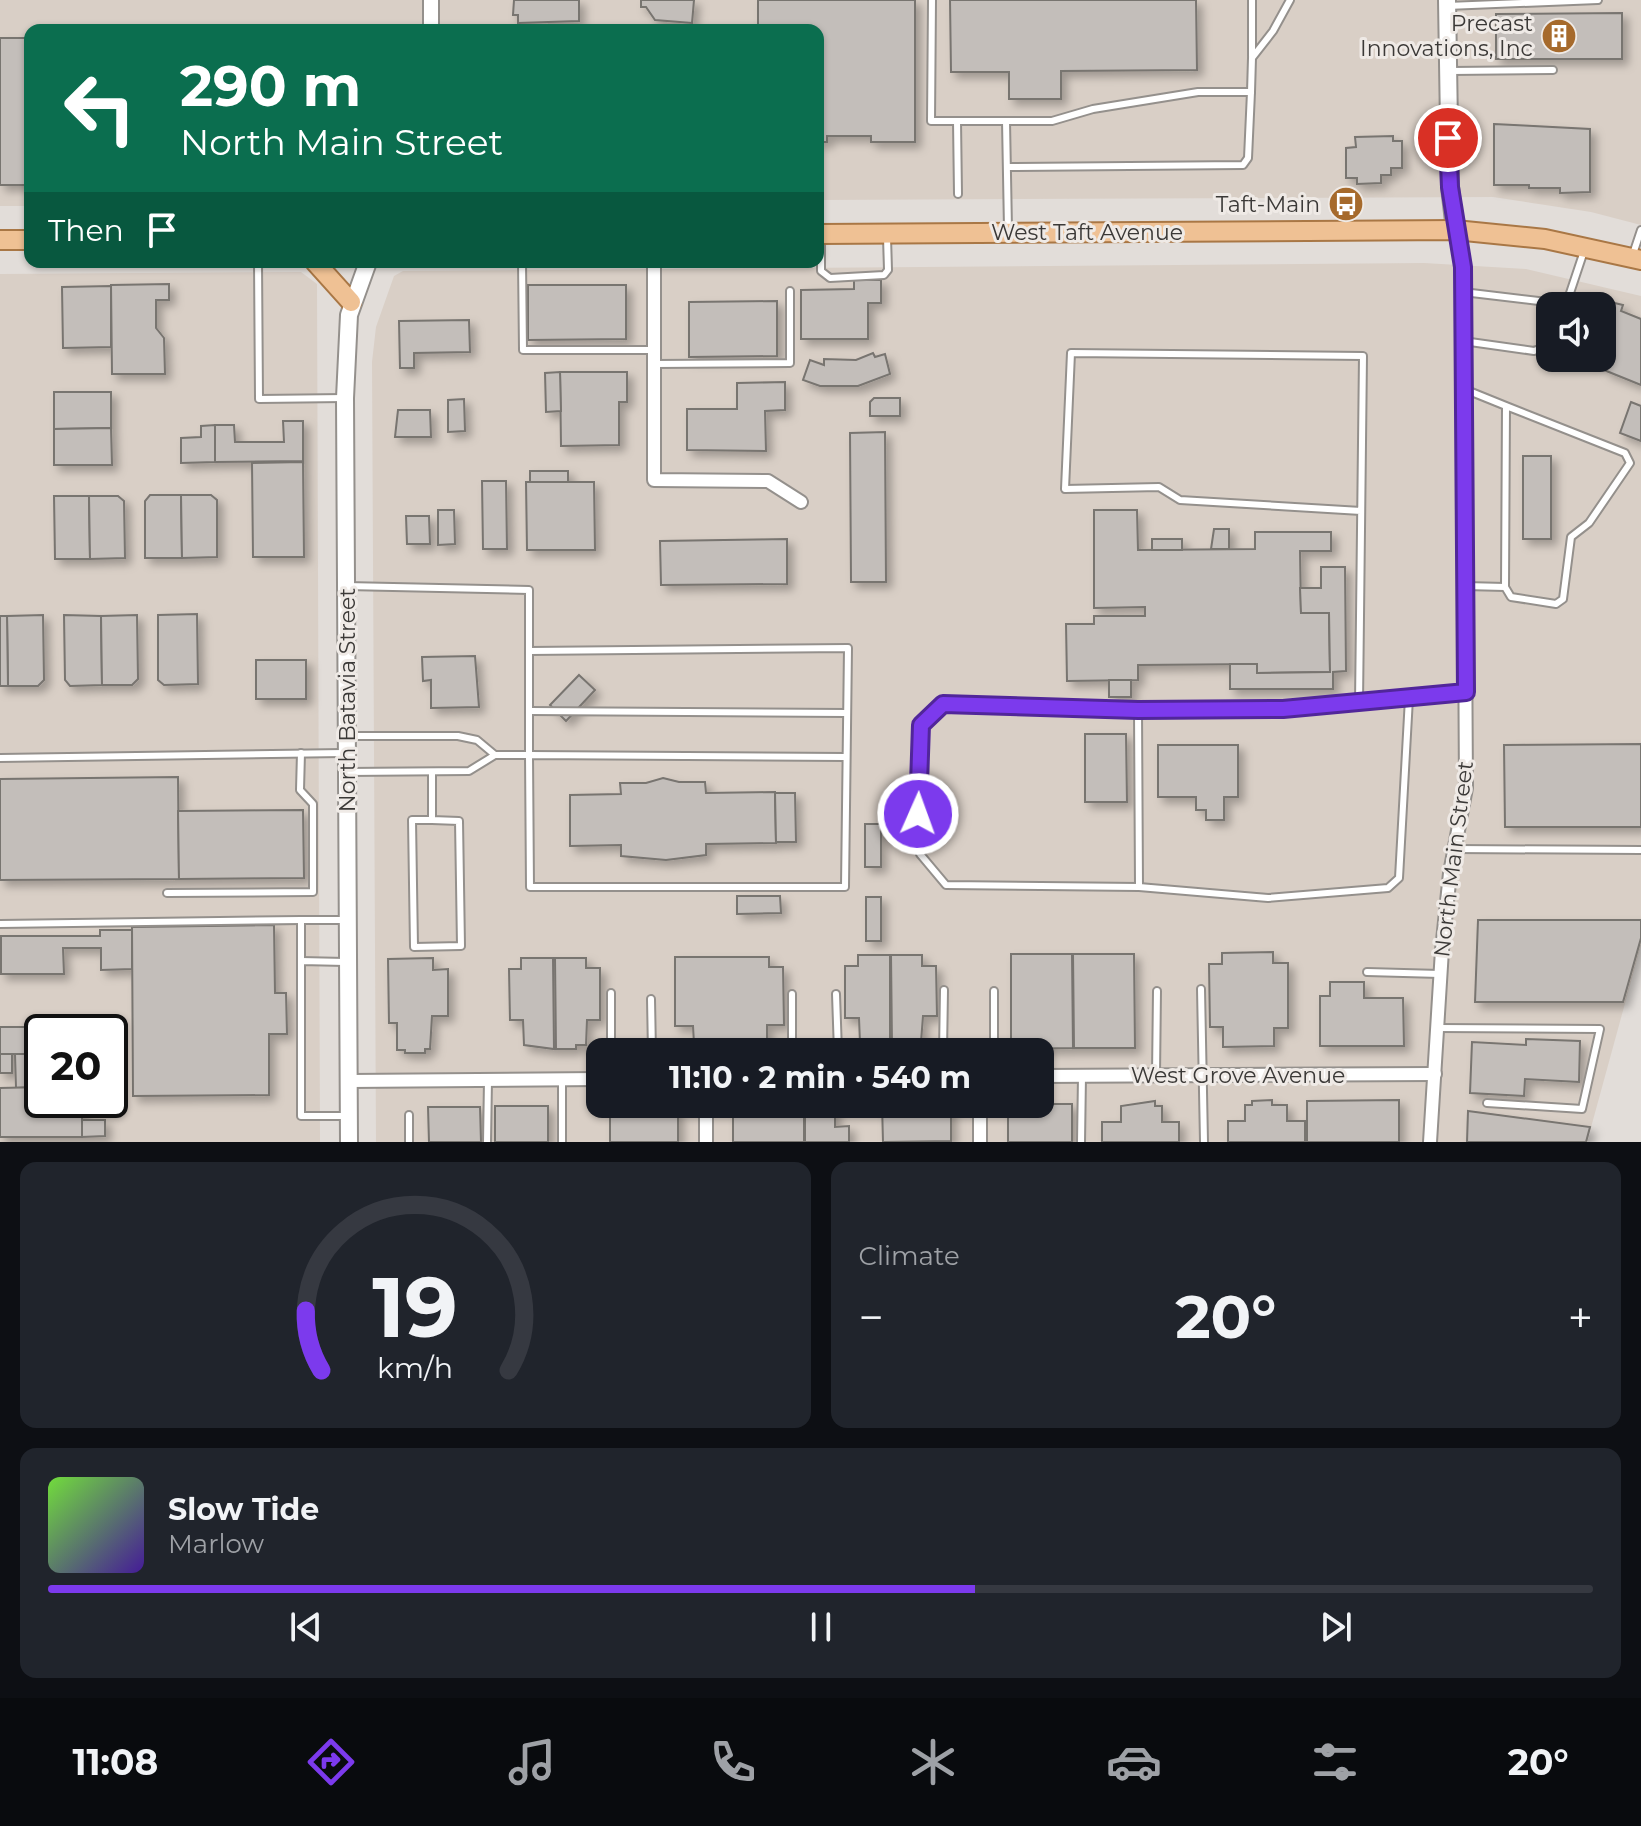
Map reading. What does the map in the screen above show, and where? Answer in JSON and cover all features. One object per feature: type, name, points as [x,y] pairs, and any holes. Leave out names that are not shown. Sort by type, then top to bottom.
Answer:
[{"type":"main road","name":"North Main Street","points":[[1447,3],[1450,187],[1455,230]]},
{"type":"main road","name":"West Taft Avenue","points":[[824,234],[1455,230],[1585,247],[1636,259]]},
{"type":"main road","points":[[0,240],[24,240]]},
{"type":"main road","points":[[320,268],[351,302]]},
{"type":"main road","name":"North Batavia Street","points":[[349,1142],[345,398],[351,302],[365,268]]},
{"type":"street","points":[[431,0],[431,24]]},
{"type":"street","name":"North Main Street","points":[[1430,1142],[1440,974],[1455,849],[1466,788],[1463,264],[1455,230]]},
{"type":"street","points":[[654,268],[654,480],[768,481],[801,502]]},
{"type":"street","name":"West Grove Avenue","points":[[1054,1076],[1435,1074]]},
{"type":"street","points":[[349,1081],[586,1079]]},
{"type":"street","points":[[706,1118],[706,1142]]},
{"type":"street","points":[[980,1118],[980,1142]]},
{"type":"lane","points":[[932,0],[931,121],[1052,121],[1093,109],[1198,92],[1251,92]]},
{"type":"lane","points":[[1007,167],[1243,165],[1248,158],[1252,0]]},
{"type":"lane","points":[[1252,58],[1273,31],[1290,0]]},
{"type":"lane","points":[[1447,3],[1598,0]]},
{"type":"lane","points":[[1447,71],[1553,70]]},
{"type":"lane","points":[[957,121],[958,194]]},
{"type":"lane","points":[[1006,121],[1008,232]]},
{"type":"lane","points":[[1636,259],[1641,230]]},
{"type":"lane","points":[[821,268],[830,278],[884,275],[888,270],[887,233]]},
{"type":"lane","points":[[1570,292],[1585,247]]},
{"type":"lane","points":[[258,268],[259,399],[345,398]]},
{"type":"lane","points":[[522,268],[523,350],[790,363],[790,291]]},
{"type":"lane","points":[[1463,292],[1536,301]]},
{"type":"lane","points":[[1463,341],[1536,350]]},
{"type":"lane","points":[[1359,703],[1363,356],[1071,353],[1065,489],[1159,487],[1180,500],[1361,511]]},
{"type":"lane","points":[[1464,389],[1625,453],[1630,463],[1589,523],[1571,537],[1563,599],[1556,604],[1511,597],[1505,587],[1506,406]]},
{"type":"lane","points":[[346,586],[529,590],[529,651],[529,711],[529,755],[530,887],[845,887],[848,648],[529,651]]},
{"type":"lane","points":[[1465,586],[1505,587]]},
{"type":"lane","points":[[1409,698],[1399,878],[1388,888],[1268,898],[1139,887],[946,885],[920,854],[921,725],[943,704],[1138,710],[1283,709],[1466,692]]},
{"type":"lane","points":[[1138,710],[1139,887]]},
{"type":"lane","points":[[529,711],[847,713]]},
{"type":"lane","points":[[0,758],[301,753],[347,744],[458,736],[477,740],[495,755]]},
{"type":"lane","points":[[167,893],[313,892],[313,804],[300,790],[301,753]]},
{"type":"lane","points":[[347,772],[469,771],[495,755],[846,757]]},
{"type":"lane","points":[[432,772],[432,820]]},
{"type":"lane","points":[[412,820],[432,820],[459,821],[461,946],[414,947],[412,820]]},
{"type":"lane","points":[[1455,849],[1641,850]]},
{"type":"lane","points":[[301,920],[301,1116],[349,1116]]},
{"type":"lane","points":[[0,924],[348,920]]},
{"type":"lane","points":[[301,961],[348,962]]},
{"type":"lane","points":[[1367,972],[1440,974]]},
{"type":"lane","points":[[1201,989],[1204,1142]]},
{"type":"lane","points":[[943,1038],[944,990]]},
{"type":"lane","points":[[994,991],[994,1038]]},
{"type":"lane","points":[[1156,1075],[1157,991]]},
{"type":"lane","points":[[611,993],[611,1038]]},
{"type":"lane","points":[[792,994],[792,1038]]},
{"type":"lane","points":[[836,994],[838,1038]]},
{"type":"lane","points":[[651,999],[652,1038]]},
{"type":"lane","points":[[1438,1028],[1600,1029],[1582,1109],[1487,1103]]},
{"type":"lane","points":[[1081,1142],[1082,1076]]},
{"type":"lane","points":[[562,1079],[562,1142]]},
{"type":"lane","points":[[487,1142],[488,1080]]},
{"type":"lane","points":[[409,1115],[409,1142]]},
{"type":"shaded area","points":[[0,0],[1641,0],[1641,225],[1591,212],[1493,197],[824,200],[824,24],[24,24],[24,206],[0,206]]},
{"type":"shaded area","points":[[1424,263],[1526,269],[1641,296],[1641,945],[1587,1142],[376,1142],[372,362],[376,327],[394,276],[403,271]]},
{"type":"shaded area","points":[[301,272],[317,284],[320,1142],[0,1142],[0,274]]},
{"type":"building","points":[[514,0],[579,0],[579,21],[518,23],[518,15],[513,15]]},
{"type":"building","points":[[641,0],[694,0],[692,23],[655,20],[646,7],[641,7]]},
{"type":"building","points":[[758,0],[915,0],[915,142],[871,142],[871,136],[827,136],[827,142],[824,142],[824,24],[758,24]]},
{"type":"building","points":[[950,0],[1196,0],[1197,70],[1061,71],[1061,99],[1009,99],[1009,72],[951,72]]},
{"type":"building","name":"Precast Innovations, Inc","points":[[1622,13],[1622,59],[1496,59],[1496,14]]},
{"type":"building","points":[[0,38],[24,38],[24,185],[0,185]]},
{"type":"building","points":[[1494,124],[1590,129],[1590,192],[1560,193],[1560,188],[1494,185]]},
{"type":"building","points":[[1393,136],[1393,141],[1402,141],[1402,168],[1391,168],[1391,175],[1381,175],[1381,183],[1357,184],[1357,178],[1346,178],[1346,148],[1356,147],[1355,137]]},
{"type":"building","points":[[854,280],[881,280],[881,303],[868,303],[868,339],[801,339],[801,290],[854,289]]},
{"type":"building","points":[[169,284],[169,300],[156,300],[156,328],[164,338],[165,374],[112,374],[111,285]]},
{"type":"building","points":[[528,285],[626,285],[626,339],[528,340]]},
{"type":"building","points":[[111,286],[111,347],[63,348],[62,287]]},
{"type":"building","points":[[777,301],[777,356],[689,357],[689,302]]},
{"type":"building","points":[[1616,303],[1623,305],[1621,311],[1641,319],[1641,385],[1609,372],[1616,372]]},
{"type":"building","points":[[469,320],[470,352],[414,353],[414,368],[400,368],[399,321]]},
{"type":"building","points":[[873,353],[875,357],[885,354],[890,374],[858,386],[820,386],[803,380],[810,360],[824,365],[824,359],[856,360]]},
{"type":"building","points":[[560,372],[627,372],[627,402],[619,402],[619,445],[561,446]]},
{"type":"building","points":[[560,372],[561,411],[546,412],[545,373]]},
{"type":"building","points":[[785,382],[785,410],[765,411],[766,451],[687,450],[687,409],[737,409],[737,383]]},
{"type":"building","points":[[54,392],[111,392],[111,428],[54,429]]},
{"type":"building","points":[[874,398],[900,398],[900,416],[870,416],[870,402]]},
{"type":"building","points":[[464,399],[465,431],[448,432],[448,400]]},
{"type":"building","points":[[1631,402],[1641,406],[1641,441],[1620,433]]},
{"type":"building","points":[[398,410],[430,410],[431,437],[395,437]]},
{"type":"building","points":[[283,421],[303,421],[303,461],[215,462],[215,425],[234,425],[235,442],[284,442]]},
{"type":"building","points":[[215,425],[215,462],[181,463],[181,438],[201,437],[201,426]]},
{"type":"building","points":[[111,428],[112,465],[54,465],[54,429]]},
{"type":"building","points":[[885,432],[886,582],[851,582],[850,433]]},
{"type":"building","points":[[1523,456],[1551,456],[1551,539],[1523,539]]},
{"type":"building","points":[[303,462],[304,557],[253,557],[252,463]]},
{"type":"building","points":[[530,471],[568,471],[568,482],[530,482]]},
{"type":"building","points":[[482,481],[506,481],[507,549],[483,549]]},
{"type":"building","points":[[526,482],[594,482],[595,550],[527,550]]},
{"type":"building","points":[[150,495],[181,495],[182,558],[145,558],[145,501]]},
{"type":"building","points":[[181,495],[211,495],[217,500],[217,557],[182,558]]},
{"type":"building","points":[[54,496],[89,496],[90,559],[55,559]]},
{"type":"building","points":[[89,496],[118,496],[124,501],[125,558],[90,559]]},
{"type":"building","points":[[438,510],[454,510],[455,544],[438,545]]},
{"type":"building","points":[[1094,510],[1137,510],[1138,550],[1255,549],[1255,532],[1331,532],[1331,551],[1300,551],[1301,613],[1329,613],[1330,672],[1257,673],[1257,664],[1138,665],[1138,680],[1067,681],[1066,624],[1094,624],[1094,616],[1145,616],[1145,607],[1094,608]]},
{"type":"building","points":[[406,516],[429,516],[430,544],[407,544]]},
{"type":"building","points":[[1214,529],[1229,529],[1229,549],[1211,549]]},
{"type":"building","points":[[787,539],[787,584],[661,585],[660,541]]},
{"type":"building","points":[[1152,539],[1182,539],[1182,550],[1152,550]]},
{"type":"building","points":[[1321,567],[1345,567],[1346,671],[1333,672],[1333,689],[1230,689],[1230,664],[1257,664],[1257,673],[1330,672],[1329,613],[1301,613],[1300,588],[1321,588]]},
{"type":"building","points":[[197,614],[198,684],[164,685],[158,680],[158,615]]},
{"type":"building","points":[[43,615],[44,680],[38,686],[8,686],[7,616]]},
{"type":"building","points":[[64,615],[101,616],[102,685],[70,686],[65,680]]},
{"type":"building","points":[[137,615],[138,679],[132,685],[102,685],[101,616]]},
{"type":"building","points":[[0,616],[7,616],[8,686],[0,686]]},
{"type":"building","points":[[475,656],[479,707],[431,708],[431,680],[423,681],[422,657]]},
{"type":"building","points":[[256,660],[306,660],[306,699],[256,699]]},
{"type":"building","points":[[579,675],[595,690],[566,721],[550,705]]},
{"type":"building","points":[[1109,680],[1131,680],[1131,697],[1109,697]]},
{"type":"building","points":[[1085,734],[1126,734],[1127,802],[1085,802]]},
{"type":"building","points":[[1641,744],[1641,827],[1505,827],[1504,745]]},
{"type":"building","points":[[1158,745],[1238,745],[1238,797],[1224,797],[1224,820],[1206,820],[1206,810],[1196,810],[1196,797],[1158,797]]},
{"type":"building","points":[[178,777],[179,879],[0,880],[0,779]]},
{"type":"building","points":[[663,778],[679,782],[705,782],[706,793],[775,792],[776,843],[706,844],[706,855],[666,860],[621,856],[621,845],[570,846],[570,795],[621,794],[620,783],[646,783]]},
{"type":"building","points":[[775,793],[795,793],[796,842],[776,842]]},
{"type":"building","points":[[303,810],[304,878],[179,879],[178,811]]},
{"type":"building","points":[[865,824],[881,824],[881,867],[865,867]]},
{"type":"building","points":[[737,896],[780,896],[781,913],[737,914]]},
{"type":"building","points":[[866,897],[881,897],[881,941],[866,941]]},
{"type":"building","points":[[1478,920],[1641,920],[1641,938],[1623,1002],[1475,1002]]},
{"type":"building","points":[[274,925],[275,993],[286,993],[287,1034],[269,1034],[269,1095],[133,1096],[132,927]]},
{"type":"building","points":[[100,930],[132,930],[132,969],[101,970],[101,948],[63,948],[64,974],[1,974],[1,936],[100,936]]},
{"type":"building","points":[[1273,952],[1273,963],[1288,963],[1288,1028],[1274,1028],[1274,1046],[1223,1047],[1223,1027],[1210,1027],[1209,964],[1222,964],[1222,953]]},
{"type":"building","points":[[1011,954],[1072,954],[1073,1048],[1054,1048],[1054,1038],[1011,1038]]},
{"type":"building","points":[[1073,954],[1134,954],[1135,1048],[1074,1048]]},
{"type":"building","points":[[858,955],[890,955],[890,1038],[860,1038],[859,1018],[845,1018],[845,966],[858,966]]},
{"type":"building","points":[[891,955],[922,955],[922,966],[936,966],[937,1016],[923,1016],[921,1038],[892,1038]]},
{"type":"building","points":[[675,957],[769,957],[769,967],[783,967],[784,1025],[767,1025],[767,1038],[694,1038],[693,1026],[675,1026]]},
{"type":"building","points":[[433,958],[433,970],[448,969],[448,1016],[432,1016],[430,1049],[425,1049],[425,1053],[405,1053],[405,1050],[397,1050],[397,1023],[389,1023],[388,959]]},
{"type":"building","points":[[521,958],[553,958],[554,1049],[524,1045],[523,1020],[510,1020],[509,969],[521,969]]},
{"type":"building","points":[[555,958],[586,958],[586,968],[600,968],[600,1020],[587,1020],[586,1045],[576,1045],[576,1049],[556,1049]]},
{"type":"building","points":[[1330,982],[1364,982],[1364,998],[1403,998],[1404,1046],[1320,1046],[1320,996],[1330,996]]},
{"type":"building","points":[[0,1027],[24,1027],[24,1054],[0,1054]]},
{"type":"building","points":[[1526,1039],[1580,1041],[1579,1082],[1525,1079],[1524,1096],[1470,1093],[1472,1042],[1526,1045]]},
{"type":"building","points":[[0,1054],[12,1054],[12,1073],[0,1073]]},
{"type":"building","points":[[15,1054],[24,1054],[24,1088],[16,1088]]},
{"type":"building","points":[[24,1087],[24,1118],[82,1118],[82,1137],[0,1137],[0,1088]]},
{"type":"building","points":[[1272,1100],[1272,1105],[1287,1105],[1287,1121],[1305,1121],[1305,1142],[1228,1142],[1228,1121],[1245,1121],[1245,1105],[1252,1105],[1252,1101]]},
{"type":"building","points":[[1399,1100],[1399,1142],[1307,1142],[1307,1101]]},
{"type":"building","points":[[1155,1101],[1155,1106],[1162,1106],[1162,1122],[1179,1122],[1179,1142],[1102,1142],[1102,1122],[1121,1122],[1121,1106]]},
{"type":"building","points":[[1054,1104],[1072,1104],[1072,1142],[1008,1142],[1008,1118],[1054,1118]]},
{"type":"building","points":[[495,1106],[548,1106],[548,1142],[495,1142]]},
{"type":"building","points":[[428,1107],[480,1107],[481,1142],[429,1142]]},
{"type":"building","points":[[1468,1111],[1590,1127],[1586,1142],[1467,1142]]},
{"type":"building","points":[[610,1118],[678,1118],[678,1142],[610,1142]]},
{"type":"building","points":[[733,1118],[804,1118],[804,1142],[733,1142]]},
{"type":"building","points":[[805,1118],[835,1118],[835,1127],[849,1126],[849,1142],[805,1142]]},
{"type":"building","points":[[882,1118],[951,1118],[951,1141],[883,1142]]},
{"type":"building","points":[[82,1120],[105,1120],[105,1136],[82,1137]]},
{"type":"place","name":"Precast Innovations, Inc","points":[[1559,36]]},
{"type":"place","name":"Taft-Main","points":[[1346,204]]},
{"type":"route","points":[[918,814],[921,725],[943,704],[1138,710],[1283,709],[1466,692],[1463,267],[1455,230],[1448,138]]}]
